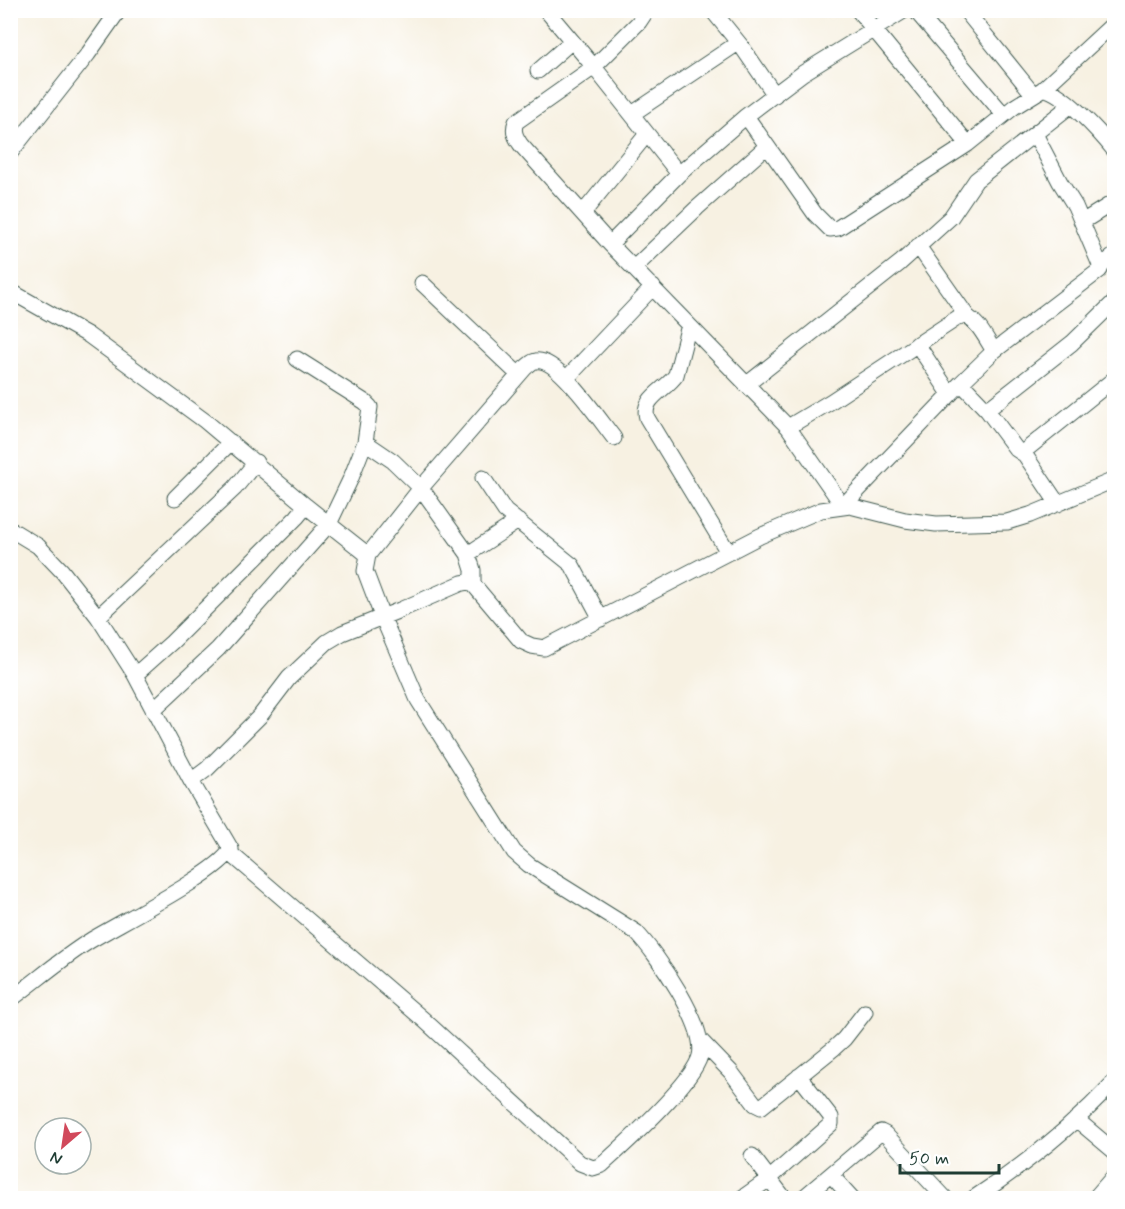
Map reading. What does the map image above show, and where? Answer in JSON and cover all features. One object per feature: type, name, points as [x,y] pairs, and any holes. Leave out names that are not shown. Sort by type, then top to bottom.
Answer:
[{"type":"street","points":[[10,153],[88,54],[119,10]]},
{"type":"street","points":[[546,10],[679,174]]},
{"type":"street","points":[[647,10],[639,22],[594,67],[518,120],[514,127],[516,136],[521,145],[610,244],[788,427],[843,506]]},
{"type":"street","points":[[712,10],[775,95]]},
{"type":"street","points":[[858,10],[968,144]]},
{"type":"street","points":[[610,244],[679,174],[746,116],[803,73],[905,10]]},
{"type":"street","points":[[915,10],[1004,115]]},
{"type":"street","points":[[965,10],[1038,92],[1056,92],[1103,136],[1114,150]]},
{"type":"street","points":[[746,116],[815,214],[832,229],[838,228],[968,144],[1004,115],[1038,92],[1111,26]]},
{"type":"street","points":[[538,71],[572,41]]},
{"type":"street","points":[[632,114],[738,43]]},
{"type":"street","points":[[747,385],[918,246],[951,217],[976,180],[1071,105]]},
{"type":"street","points":[[583,213],[647,134]]},
{"type":"street","points":[[1035,134],[1082,222],[1100,267]]},
{"type":"street","points":[[634,268],[767,146]]},
{"type":"street","points":[[1082,222],[1114,202]]},
{"type":"street","points":[[918,246],[994,351]]},
{"type":"street","points":[[843,506],[994,351],[1098,273],[1100,267],[1114,256]]},
{"type":"street","points":[[422,283],[519,375]]},
{"type":"street","points":[[567,378],[652,287]]},
{"type":"street","points":[[10,291],[88,335],[231,442],[368,555]]},
{"type":"street","points":[[987,410],[1072,343],[1114,302]]},
{"type":"street","points":[[788,427],[962,315],[967,316]]},
{"type":"street","points":[[689,325],[676,375],[648,402],[644,410],[728,552]]},
{"type":"street","points":[[917,344],[956,388],[987,410],[1016,450],[1023,452],[1058,504]]},
{"type":"street","points":[[153,710],[218,649],[329,524],[365,442],[370,407],[297,358]]},
{"type":"street","points":[[614,438],[567,378],[551,366],[538,361],[530,364],[421,489],[368,555],[366,577],[418,700],[514,852],[529,865],[621,922],[649,945],[680,994],[701,1041],[725,1064],[759,1107],[844,1039],[865,1012]]},
{"type":"street","points":[[1023,452],[1114,379]]},
{"type":"street","points":[[175,498],[231,442]]},
{"type":"street","points":[[365,442],[393,461],[421,489],[468,554],[473,570],[473,584]]},
{"type":"street","points":[[98,617],[235,488],[256,462]]},
{"type":"street","points":[[483,478],[501,507],[572,565],[601,619]]},
{"type":"street","points":[[190,781],[207,769],[260,716],[289,678],[327,642],[342,633],[462,583],[473,584],[521,640],[538,648],[552,645],[728,552],[811,513],[843,506],[905,520],[936,524],[1007,522],[1030,515],[1114,480]]},
{"type":"street","points":[[135,675],[172,642],[297,518],[306,506]]},
{"type":"street","points":[[468,554],[518,521]]},
{"type":"street","points":[[10,529],[38,546],[62,571],[98,617],[135,675],[190,781],[231,849],[230,853],[198,878],[87,943],[10,1000]]},
{"type":"street","points":[[230,853],[424,1020],[582,1165],[593,1168],[607,1161],[679,1089],[697,1064],[701,1041]]},
{"type":"street","points":[[742,1198],[769,1179],[831,1124],[831,1117],[799,1076]]},
{"type":"street","points":[[977,1198],[1018,1169],[1076,1119],[1114,1082]]},
{"type":"street","points":[[1076,1119],[1114,1151]]},
{"type":"street","points":[[803,1198],[878,1134],[891,1131],[945,1198]]},
{"type":"street","points":[[752,1156],[784,1198]]},
{"type":"street","points":[[831,1175],[852,1198]]},
{"type":"street","points":[[1095,1198],[1114,1176]]}]
